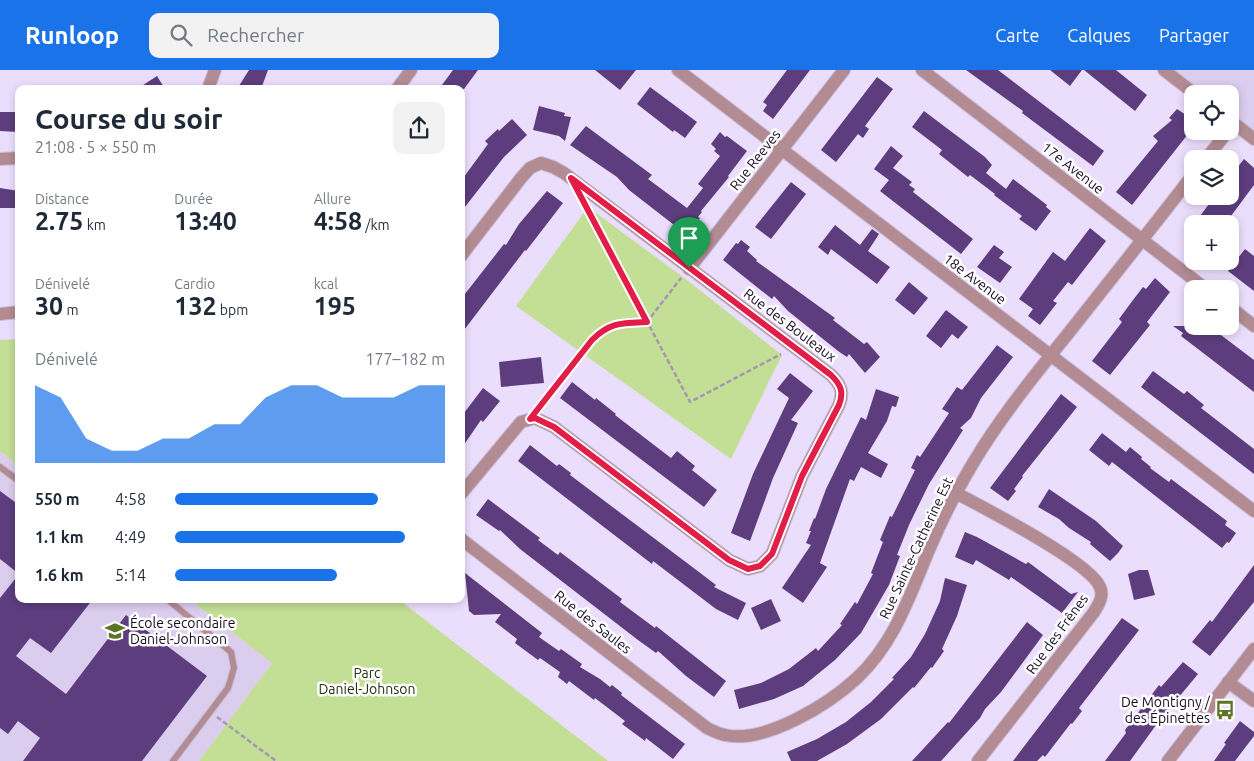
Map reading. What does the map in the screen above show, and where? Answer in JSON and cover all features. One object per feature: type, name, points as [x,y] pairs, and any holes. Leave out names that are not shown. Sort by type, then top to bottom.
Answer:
[{"type":"street","points":[[209,85],[215,70]]},
{"type":"street","points":[[399,85],[411,70]]},
{"type":"street","name":"18e Avenue","points":[[678,70],[1254,512]]},
{"type":"street","name":"Rue Reeves","points":[[689,268],[844,70]]},
{"type":"street","name":"17e Avenue","points":[[922,70],[1194,280]]},
{"type":"street","points":[[1164,70],[1184,85]]},
{"type":"street","points":[[1239,131],[1254,139]]},
{"type":"street","points":[[0,159],[15,158]]},
{"type":"street","name":"Rue des Bouleaux","points":[[465,251],[530,168],[541,163],[553,167],[564,173],[794,347],[838,382],[842,390],[842,397],[802,476],[772,554],[760,566],[748,569],[729,560],[554,427],[535,418],[530,419]]},
{"type":"street","name":"Rue Sainte-Catherine Est","points":[[707,728],[726,736],[750,736],[786,725],[824,704],[857,678],[887,644],[902,616],[932,543],[956,493],[983,446],[1184,186]]},
{"type":"street","points":[[0,314],[15,312]]},
{"type":"street","points":[[1239,314],[1254,326]]},
{"type":"street","points":[[465,489],[521,422],[530,419]]},
{"type":"street","name":"Rue des Frênes","points":[[956,493],[1045,542],[1073,561],[1100,586],[1102,596],[1094,612],[978,761]]},
{"type":"street","name":"Rue des Saules","points":[[465,542],[707,728]]},
{"type":"street","points":[[1168,761],[1254,649]]},
{"type":"street","points":[[1228,682],[1254,701]]},
{"type":"lane","points":[[0,467],[15,478]]},
{"type":"lane","points":[[172,603],[231,652],[234,668],[228,688],[173,761]]},
{"type":"path","points":[[584,204],[690,402],[794,347]]},
{"type":"path","points":[[530,419],[601,331],[610,326],[647,322],[689,268]]},
{"type":"path","points":[[209,712],[276,761]]},
{"type":"shaded area","points":[[1171,70],[1254,70],[1254,133],[1239,122],[1239,85],[1190,85]]},
{"type":"shaded area","name":"École secondaire Daniel-Johnson","points":[[0,451],[15,463],[15,603],[194,603],[272,663],[199,761],[0,761]]},
{"type":"green space","points":[[588,207],[683,277],[782,355],[731,459],[516,306]]},
{"type":"green space","points":[[15,339],[15,463],[0,451],[0,340]]},
{"type":"green space","name":"Parc Daniel-Johnson","points":[[194,603],[403,603],[608,761],[199,761],[272,663]]},
{"type":"building","points":[[249,70],[268,70],[262,85],[240,85]]},
{"type":"building","points":[[453,70],[478,70],[465,88],[465,85],[442,85]]},
{"type":"building","points":[[595,70],[636,70],[620,90]]},
{"type":"building","points":[[787,70],[810,70],[773,119],[763,111],[767,105],[763,102]]},
{"type":"building","points":[[966,70],[998,70],[1104,151],[1093,166],[1022,113],[1023,111]]},
{"type":"building","points":[[1050,70],[1082,70],[1070,86]]},
{"type":"building","points":[[1084,70],[1116,70],[1147,95],[1135,111]]},
{"type":"building","points":[[157,76],[163,85],[143,85]]},
{"type":"building","points":[[877,77],[893,89],[865,126],[869,129],[863,138],[858,134],[836,162],[821,150]]},
{"type":"building","points":[[650,87],[697,122],[685,138],[674,130],[673,132],[637,104]]},
{"type":"building","points":[[539,106],[565,113],[564,116],[571,117],[565,141],[559,136],[533,130]]},
{"type":"building","points":[[1177,109],[1184,114],[1184,139],[1132,205],[1116,192],[1158,141],[1153,136],[1172,120],[1169,118]]},
{"type":"building","points":[[924,111],[985,157],[992,165],[986,173],[1006,189],[1013,179],[1047,205],[1046,207],[1051,211],[1036,231],[1019,219],[1022,216],[995,194],[970,175],[968,177],[939,154],[942,150],[912,127]]},
{"type":"building","points":[[0,112],[15,112],[15,132],[0,131]]},
{"type":"building","points":[[512,119],[527,135],[504,157],[465,207],[465,176],[488,144],[485,141],[498,129],[499,131]]},
{"type":"building","points":[[586,126],[652,175],[648,179],[687,208],[703,188],[698,184],[720,156],[714,151],[716,149],[711,144],[720,132],[747,151],[729,177],[701,211],[698,217],[700,218],[687,235],[629,190],[617,177],[570,145]]},
{"type":"building","points":[[891,146],[903,156],[893,168],[912,182],[909,185],[915,189],[913,192],[973,239],[961,254],[880,191],[889,180],[874,169]]},
{"type":"building","points":[[1244,159],[1254,168],[1254,185],[1232,215],[1201,215],[1208,205],[1239,205],[1239,165]]},
{"type":"building","points":[[791,182],[806,194],[771,239],[755,227]]},
{"type":"building","points":[[0,188],[15,190],[15,208],[0,208]]},
{"type":"building","points":[[547,191],[563,203],[465,329],[465,294],[504,244],[506,245],[519,224]]},
{"type":"building","points":[[835,225],[860,245],[872,229],[879,234],[868,251],[890,267],[877,284],[831,249],[828,255],[818,247]]},
{"type":"building","points":[[1090,228],[1106,241],[1072,285],[1068,282],[1053,301],[1057,303],[1040,325],[1028,316],[1033,309],[1019,299],[1053,252],[1065,261]]},
{"type":"building","points":[[741,240],[750,247],[747,251],[756,261],[835,318],[833,320],[864,344],[867,342],[880,357],[865,373],[849,354],[847,357],[838,351],[788,311],[774,296],[772,299],[723,260],[736,243],[738,244]]},
{"type":"building","points":[[994,245],[1004,252],[999,258],[1012,267],[1000,283],[977,267]]},
{"type":"building","points":[[1245,249],[1254,256],[1254,291],[1228,271],[1239,270],[1239,257]]},
{"type":"building","points":[[1155,278],[1170,292],[1147,322],[1150,325],[1110,375],[1092,361],[1122,322],[1119,319],[1133,300],[1143,287],[1146,289]]},
{"type":"building","points":[[909,282],[928,298],[914,315],[895,300]]},
{"type":"building","points":[[946,310],[968,327],[958,339],[952,334],[941,348],[926,336]]},
{"type":"building","points":[[1173,326],[1184,326],[1184,335],[1221,335],[1254,360],[1254,392],[1181,336],[1183,333]]},
{"type":"building","points":[[997,345],[1013,357],[981,398],[971,418],[960,428],[963,430],[929,484],[897,555],[900,556],[889,585],[861,633],[835,660],[803,686],[774,699],[739,709],[734,690],[761,683],[789,669],[816,648],[818,651],[842,625],[840,624],[855,602],[857,604],[873,574],[871,573],[883,542],[880,540],[890,516],[892,517],[915,470],[911,468],[917,455],[920,457],[949,413],[942,409],[957,387],[962,390]]},
{"type":"building","points":[[541,357],[544,383],[501,387],[499,362]]},
{"type":"building","points":[[1153,371],[1184,394],[1187,391],[1204,405],[1201,408],[1254,449],[1254,474],[1141,387]]},
{"type":"building","points":[[790,373],[813,391],[791,420],[798,423],[773,478],[750,541],[731,533],[753,474],[789,398],[777,389]]},
{"type":"building","points":[[572,382],[595,400],[596,398],[671,458],[677,451],[695,466],[692,470],[717,490],[704,507],[560,398]]},
{"type":"building","points":[[483,388],[500,401],[483,422],[481,420],[465,443],[465,412]]},
{"type":"building","points":[[876,389],[899,397],[896,407],[892,406],[887,421],[868,453],[888,464],[881,478],[861,467],[854,481],[850,479],[820,563],[827,567],[803,603],[782,588],[811,545],[806,543],[811,531],[809,531],[826,489],[861,417],[866,420]]},
{"type":"building","points":[[1061,394],[1077,407],[1022,476],[1014,489],[1016,491],[1008,501],[990,488]]},
{"type":"building","points":[[1102,433],[1126,452],[1130,447],[1142,457],[1141,459],[1150,468],[1169,482],[1171,479],[1227,521],[1225,525],[1236,533],[1229,543],[1227,542],[1222,548],[1112,462],[1109,466],[1089,450]]},
{"type":"building","points":[[530,445],[557,466],[559,464],[571,473],[570,475],[716,585],[714,587],[746,603],[738,620],[716,609],[653,561],[652,564],[518,461]]},
{"type":"building","points":[[1049,489],[1096,521],[1123,546],[1110,561],[1090,544],[1091,542],[1059,519],[1038,507]]},
{"type":"building","points":[[0,491],[15,502],[15,571],[0,559]]},
{"type":"building","points":[[488,499],[540,538],[538,540],[558,555],[560,552],[622,599],[620,602],[655,628],[656,626],[726,681],[714,697],[686,676],[658,651],[656,653],[638,640],[520,549],[500,530],[476,515]]},
{"type":"building","points":[[965,532],[1026,564],[1028,562],[1071,594],[1078,592],[1062,613],[1011,577],[1009,580],[976,560],[973,565],[955,557]]},
{"type":"building","points":[[1254,565],[1254,602],[1210,656],[1192,642],[1210,620],[1212,622]]},
{"type":"building","points":[[1139,570],[1148,570],[1155,595],[1134,600],[1128,574]]},
{"type":"building","points":[[465,573],[542,633],[539,637],[559,651],[561,649],[582,664],[580,667],[610,687],[612,685],[622,693],[621,695],[685,744],[673,759],[646,738],[645,741],[622,724],[625,721],[595,698],[594,700],[569,681],[567,684],[558,677],[560,672],[540,658],[538,660],[515,643],[517,639],[495,622],[501,614],[474,615],[469,611]]},
{"type":"building","points":[[945,578],[967,585],[957,616],[942,649],[944,651],[932,668],[881,719],[847,744],[817,761],[791,761],[787,752],[817,739],[846,722],[871,702],[894,679],[892,678],[911,657],[925,634],[940,601]]},
{"type":"building","points":[[15,579],[15,603],[90,603],[51,653],[30,638],[16,656],[66,694],[126,615],[207,676],[142,761],[23,761],[40,738],[18,721],[8,734],[0,728],[0,598]]},
{"type":"building","points":[[771,599],[781,621],[761,630],[751,608]]},
{"type":"building","points":[[1122,618],[1139,630],[1079,708],[1082,711],[1045,757],[1043,755],[1037,761],[1013,761]]},
{"type":"building","points":[[1027,622],[1043,635],[980,718],[941,761],[912,761],[949,723]]},
{"type":"building","points":[[1183,662],[1198,674],[1159,721],[1130,761],[1105,761],[1126,733],[1125,730],[1159,685],[1161,687]]},
{"type":"building","points":[[1240,721],[1254,732],[1254,736],[1235,761],[1214,761],[1226,744],[1224,743]]},
{"type":"place","name":"École secondaire Daniel-Johnson","points":[[115,631]]},
{"type":"place","name":"De Montigny / des Épinettes","points":[[1225,710]]},
{"type":"route","points":[[571,178],[689,268],[831,375],[838,382],[842,390],[839,405],[802,476],[772,554],[760,566],[748,569],[729,560],[554,427],[535,418],[530,419],[601,331],[610,326],[647,322],[571,178]]}]
